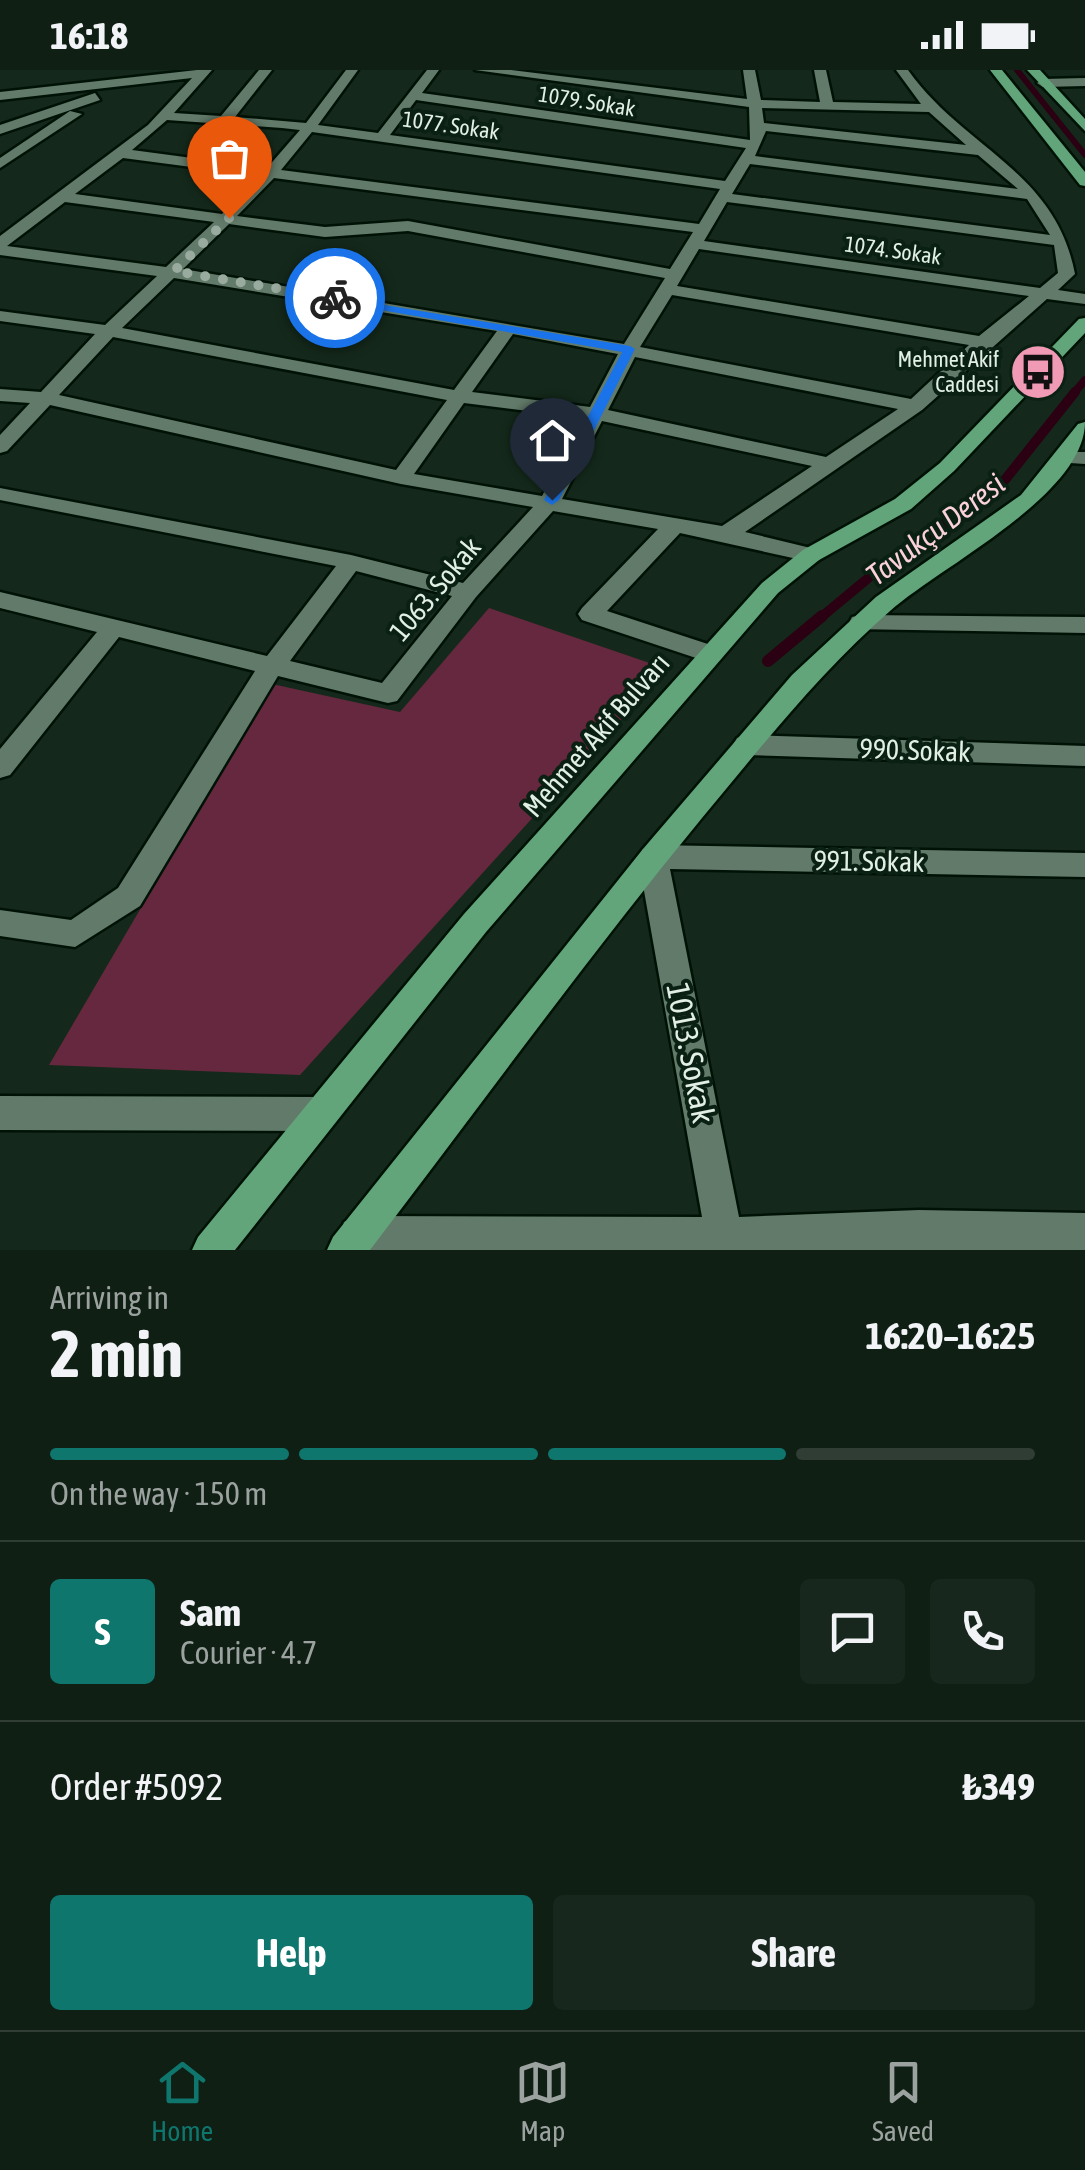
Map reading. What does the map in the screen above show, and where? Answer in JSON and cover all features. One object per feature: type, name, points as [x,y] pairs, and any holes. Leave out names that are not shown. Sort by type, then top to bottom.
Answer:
[{"type":"main road","points":[[996,70],[1085,182]]},
{"type":"main road","points":[[1033,70],[1085,128]]},
{"type":"main road","name":"Mehmet Akif Bulvarı","points":[[212,1250],[475,923],[770,588],[811,556],[903,504],[947,467],[1085,323]]},
{"type":"main road","points":[[353,1245],[653,856],[801,680],[861,622],[1029,500],[1074,458],[1085,428]]},
{"type":"street","points":[[225,120],[266,70]]},
{"type":"street","points":[[0,447],[109,330],[229,218],[314,128],[352,70]]},
{"type":"street","points":[[380,138],[433,70]]},
{"type":"street","points":[[481,70],[753,104],[932,108]]},
{"type":"street","points":[[650,93],[653,70]]},
{"type":"street","points":[[749,70],[752,144]]},
{"type":"street","points":[[820,70],[827,106]]},
{"type":"street","points":[[726,534],[915,406],[983,342],[1067,274],[1067,259],[1059,241],[1023,182],[932,108],[902,70]]},
{"type":"street","points":[[0,96],[204,72]]},
{"type":"street","points":[[0,247],[165,116],[204,72]]},
{"type":"street","points":[[0,130],[138,82]]},
{"type":"street","points":[[1043,83],[1085,82]]},
{"type":"street","points":[[0,164],[112,91]]},
{"type":"street","name":"1079. Sokak","points":[[413,96],[752,144]]},
{"type":"street","name":"1077. Sokak","points":[[165,116],[314,128],[1059,241]]},
{"type":"street","points":[[752,144],[984,151]]},
{"type":"street","points":[[752,144],[1031,195]]},
{"type":"street","name":"1063. Sokak","points":[[0,600],[277,663],[388,694],[468,592],[552,500],[630,349],[752,144]]},
{"type":"street","name":"1074. Sokak","points":[[118,154],[272,172],[699,236],[1044,296],[1085,299]]},
{"type":"street","points":[[60,197],[326,232],[408,226],[670,282],[983,342]]},
{"type":"street","points":[[0,247],[174,271],[630,349],[915,406]]},
{"type":"street","points":[[0,316],[109,330],[456,396],[598,414],[832,464]]},
{"type":"street","points":[[401,478],[508,328]]},
{"type":"street","points":[[0,395],[47,398],[401,478],[552,500],[672,527],[726,534],[811,556]]},
{"type":"street","points":[[0,494],[352,562],[468,592]]},
{"type":"street","points":[[672,527],[590,614],[711,654]]},
{"type":"street","points":[[0,923],[75,934],[128,898],[250,696],[352,562]]},
{"type":"street","points":[[861,622],[1085,625]]},
{"type":"street","points":[[0,768],[116,625]]},
{"type":"street","name":"990. Sokak","points":[[746,745],[1085,756]]},
{"type":"street","name":"991. Sokak","points":[[653,856],[1085,865]]},
{"type":"street","name":"1013. Sokak","points":[[653,856],[727,1243]]},
{"type":"street","points":[[0,1113],[318,1114]]},
{"type":"street","points":[[353,1245],[727,1243],[919,1228],[1085,1232]]},
{"type":"shaded area","points":[[489,608],[667,669],[300,1075],[49,1065],[272,684],[400,712]]},
{"type":"waterway","name":"Tavukçu Deresi","points":[[1017,70],[1085,155]]},
{"type":"waterway","name":"Tavukçu Deresi","points":[[1073,394],[1085,380]]},
{"type":"waterway","name":"Tavukçu Deresi","points":[[819,619],[896,555],[996,491],[1075,392]]},
{"type":"waterway","name":"Tavukçu Deresi","points":[[768,661],[822,616]]},
{"type":"way so far","points":[[229,218],[174,271],[335,298]]},
{"type":"place","name":"Mehmet Akif Caddesi","points":[[1038,372]]},
{"type":"route","points":[[335,298],[630,349],[552,500]]}]
